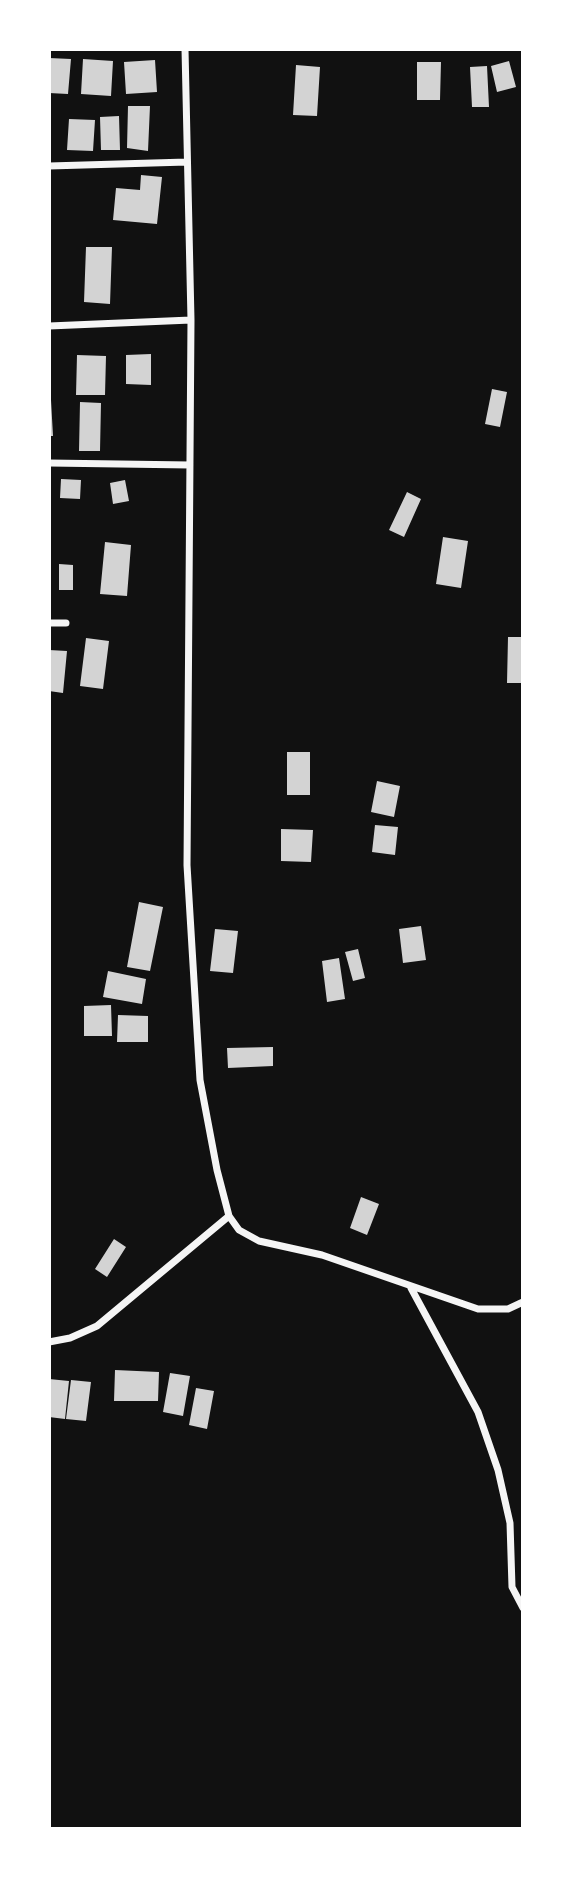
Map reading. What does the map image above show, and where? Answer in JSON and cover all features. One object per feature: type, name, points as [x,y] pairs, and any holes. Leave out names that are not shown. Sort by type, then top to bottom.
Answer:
[{"type":"street","points":[[185,49],[191,320],[187,865],[200,1080],[217,1170],[229,1216],[239,1230],[259,1241],[322,1255],[478,1309],[508,1309],[523,1302]]},
{"type":"street","points":[[49,166],[187,163]]},
{"type":"street","points":[[49,326],[191,320]]},
{"type":"street","points":[[49,463],[190,465]]},
{"type":"street","points":[[49,623],[66,623]]},
{"type":"street","points":[[49,1342],[70,1338],[97,1326],[229,1216]]},
{"type":"street","points":[[411,1287],[478,1412],[494,1459],[510,1523],[512,1587],[523,1608]]},
{"type":"building","points":[[49,58],[71,59],[68,94],[49,93]]},
{"type":"building","points":[[83,59],[113,61],[111,96],[81,94]]},
{"type":"building","points":[[155,60],[157,92],[126,94],[124,62]]},
{"type":"building","points":[[509,61],[516,87],[497,92],[491,66]]},
{"type":"building","points":[[417,62],[441,62],[440,100],[417,100]]},
{"type":"building","points":[[296,65],[320,67],[317,116],[293,115]]},
{"type":"building","points":[[487,66],[489,107],[472,107],[470,67]]},
{"type":"building","points":[[128,106],[150,106],[148,151],[127,148]]},
{"type":"building","points":[[119,116],[120,150],[101,150],[100,117]]},
{"type":"building","points":[[69,119],[95,120],[93,151],[67,150]]},
{"type":"building","points":[[141,175],[162,177],[157,224],[113,220],[116,188],[140,190]]},
{"type":"building","points":[[86,247],[112,247],[110,304],[84,302]]},
{"type":"building","points":[[151,354],[151,385],[126,384],[126,355]]},
{"type":"building","points":[[77,355],[106,356],[105,395],[76,395]]},
{"type":"building","points":[[492,389],[507,392],[500,427],[485,424]]},
{"type":"building","points":[[51,400],[53,436],[49,436]]},
{"type":"building","points":[[80,402],[101,403],[100,451],[79,451]]},
{"type":"building","points":[[61,479],[81,480],[80,499],[60,498]]},
{"type":"building","points":[[125,480],[129,501],[113,504],[110,483]]},
{"type":"building","points":[[407,492],[421,499],[404,537],[389,530]]},
{"type":"building","points":[[443,537],[468,541],[461,588],[436,584]]},
{"type":"building","points":[[105,542],[131,545],[127,596],[100,594]]},
{"type":"building","points":[[59,564],[73,565],[73,590],[59,590]]},
{"type":"building","points":[[508,637],[523,637],[523,683],[507,683]]},
{"type":"building","points":[[86,638],[109,641],[103,689],[80,686]]},
{"type":"building","points":[[49,650],[67,651],[63,693],[49,691]]},
{"type":"building","points":[[287,752],[310,752],[310,795],[287,795]]},
{"type":"building","points":[[377,781],[400,786],[394,817],[371,812]]},
{"type":"building","points":[[375,825],[398,827],[395,855],[372,852]]},
{"type":"building","points":[[281,829],[313,830],[311,862],[281,861]]},
{"type":"building","points":[[139,902],[163,907],[150,971],[127,967]]},
{"type":"building","points":[[421,926],[426,960],[403,963],[399,929]]},
{"type":"building","points":[[215,929],[238,931],[233,973],[210,971]]},
{"type":"building","points":[[358,949],[365,978],[353,981],[345,952]]},
{"type":"building","points":[[339,958],[345,999],[327,1002],[322,961]]},
{"type":"building","points":[[108,971],[146,979],[142,1004],[103,997]]},
{"type":"building","points":[[111,1005],[112,1036],[84,1036],[84,1006]]},
{"type":"building","points":[[118,1015],[148,1016],[148,1042],[117,1042]]},
{"type":"building","points":[[273,1047],[273,1066],[228,1068],[227,1048]]},
{"type":"building","points":[[361,1197],[379,1204],[367,1235],[350,1228]]},
{"type":"building","points":[[114,1239],[126,1247],[107,1277],[95,1269]]},
{"type":"building","points":[[115,1370],[159,1372],[158,1401],[114,1401]]},
{"type":"building","points":[[170,1373],[190,1376],[183,1416],[163,1412]]},
{"type":"building","points":[[49,1379],[69,1381],[65,1419],[49,1417]]},
{"type":"building","points":[[71,1380],[91,1382],[86,1421],[66,1419]]},
{"type":"building","points":[[196,1388],[214,1391],[207,1429],[189,1425]]}]
